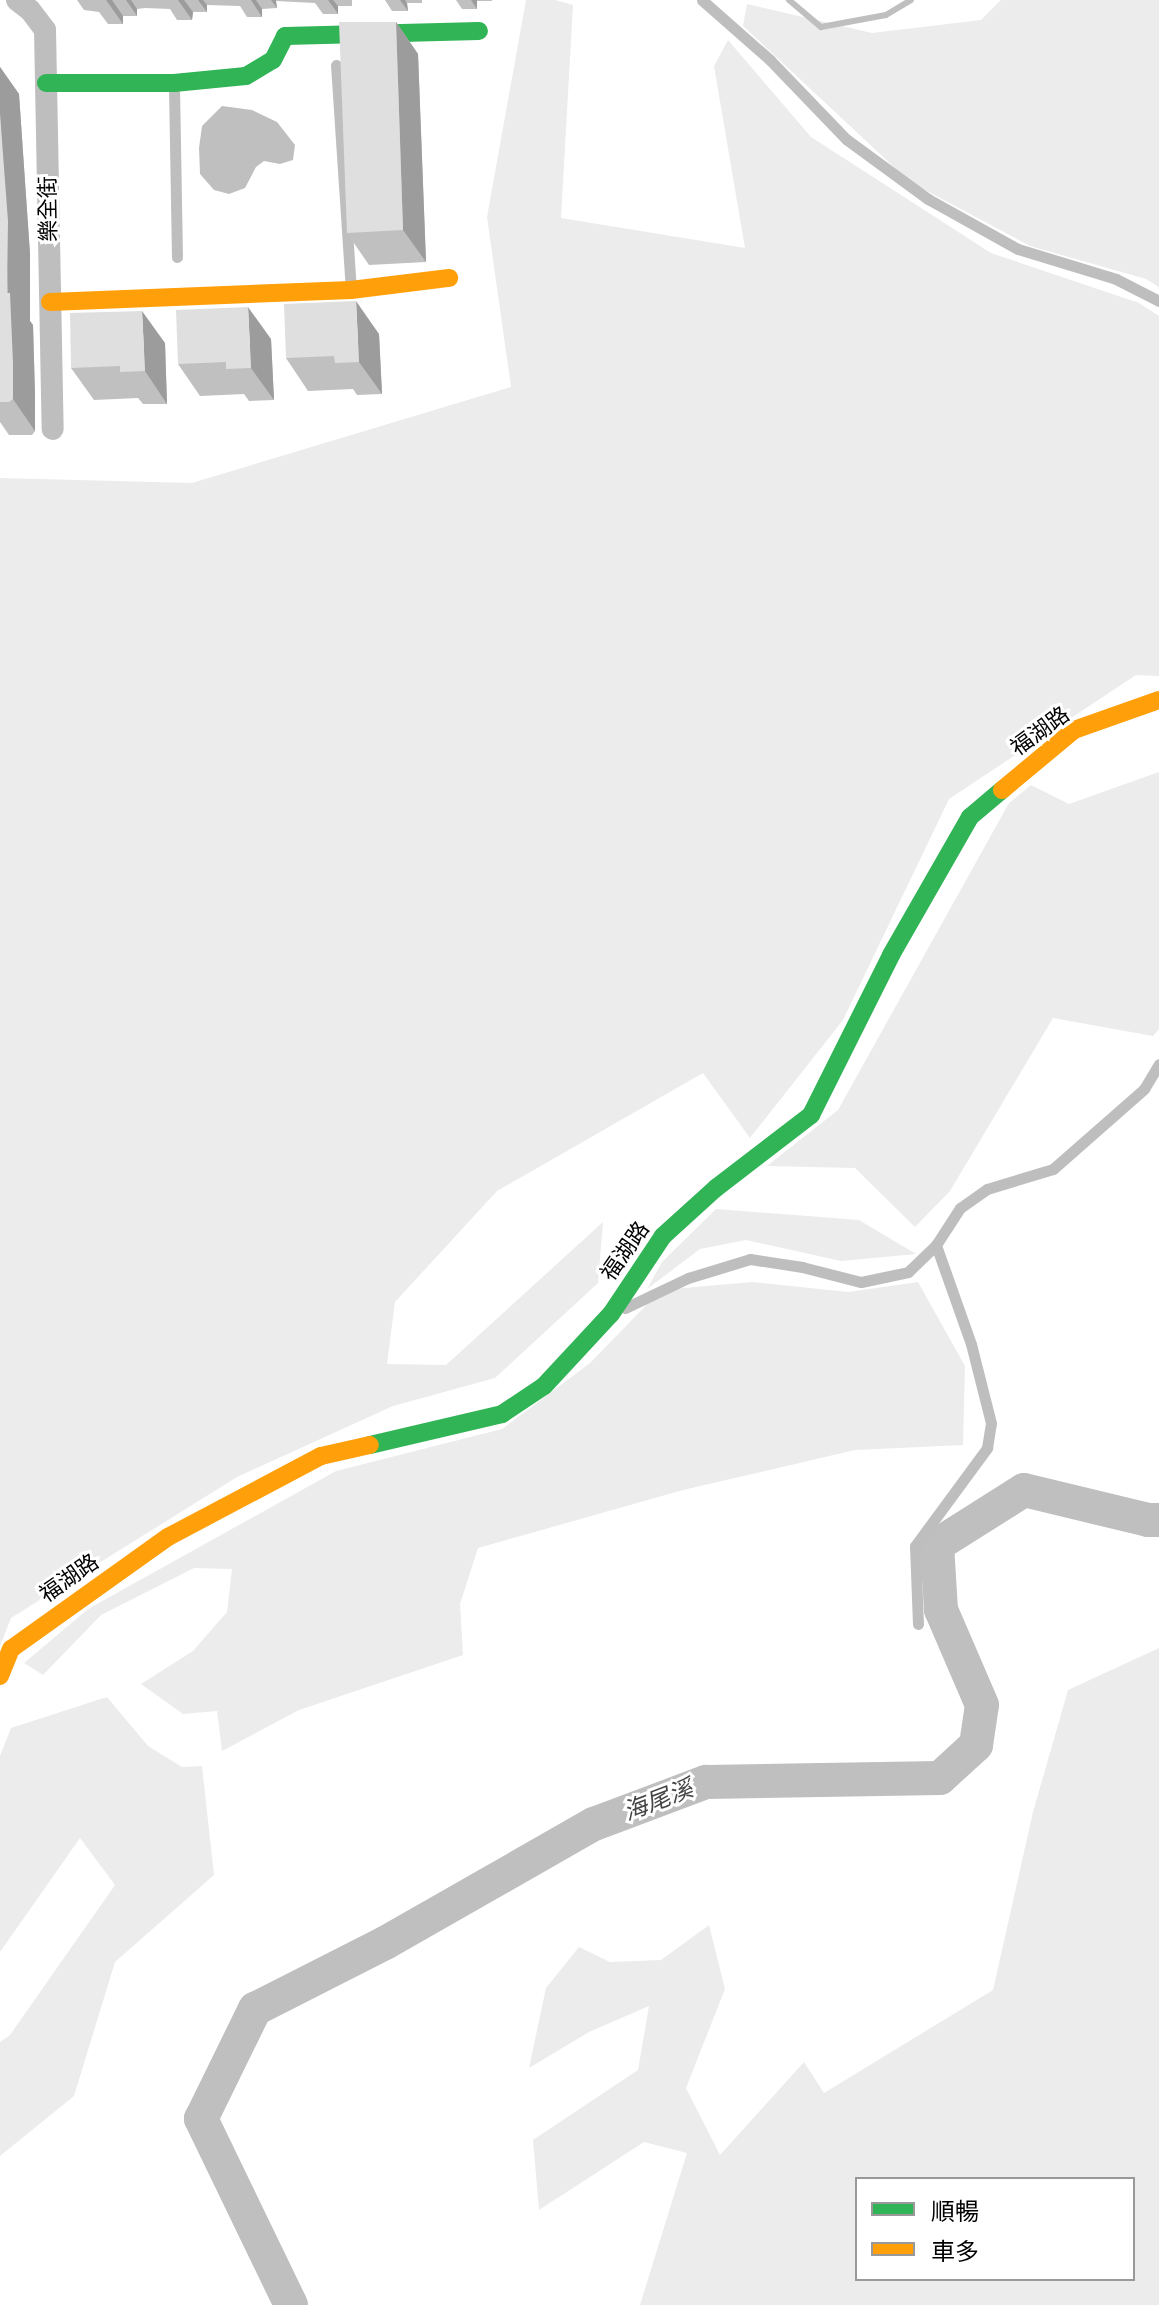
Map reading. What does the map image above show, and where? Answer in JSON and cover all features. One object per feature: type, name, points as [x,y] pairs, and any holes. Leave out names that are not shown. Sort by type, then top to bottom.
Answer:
[{"type":"street","name":"樂全街","points":[[17,0],[30,10],[45,30],[53,429]]},
{"type":"street","points":[[46,83],[174,83],[246,76],[273,60],[285,36],[479,31]]},
{"type":"street","points":[[50,302],[351,290],[449,278]]},
{"type":"street","name":"福湖路","points":[[0,1676],[11,1649],[168,1537],[321,1456],[502,1414],[544,1386],[611,1314],[663,1236],[716,1188],[811,1115],[891,955],[970,817],[1074,730],[1159,700]]},
{"type":"lane","points":[[702,0],[770,60],[846,139],[928,199],[1018,249],[1116,279],[1159,301]]},
{"type":"lane","points":[[336,65],[351,290]]},
{"type":"lane","points":[[174,83],[177,257]]},
{"type":"lane","points":[[611,1314],[688,1278],[750,1259],[802,1267],[861,1282],[908,1272],[936,1245],[960,1208],[987,1189],[1053,1169],[1144,1089],[1159,1064]]},
{"type":"lane","points":[[918,1624],[915,1546],[987,1448],[991,1423],[971,1344],[936,1245]]},
{"type":"shaded area","points":[[526,0],[555,0],[573,5],[561,218],[745,248],[714,66],[728,40],[811,137],[991,253],[1139,303],[1159,316],[1159,676],[1136,675],[949,799],[843,1020],[750,1138],[703,1073],[497,1191],[395,1302],[387,1364],[446,1365],[603,1222],[598,1283],[495,1378],[393,1406],[237,1477],[11,1618],[0,1646],[0,478],[192,483],[511,387],[487,217]]},
{"type":"shaded area","points":[[1001,0],[1159,0],[1159,287],[1146,279],[1030,246],[910,182],[743,26],[747,4],[872,33],[981,20]]},
{"type":"shaded area","points":[[222,106],[252,110],[277,122],[295,145],[293,160],[280,164],[264,161],[256,167],[245,188],[229,194],[214,190],[200,174],[199,148],[202,126]]},
{"type":"shaded area","points":[[1159,772],[1159,1029],[1153,1036],[1053,1018],[950,1191],[915,1227],[855,1168],[767,1166],[838,1110],[1009,803],[1031,785],[1069,804]]},
{"type":"shaded area","points":[[716,1209],[859,1220],[916,1254],[841,1261],[746,1240],[700,1249],[647,1289],[662,1262]]},
{"type":"shaded area","points":[[752,1282],[848,1292],[918,1282],[965,1366],[963,1445],[855,1450],[683,1490],[478,1548],[460,1604],[463,1655],[299,1710],[222,1751],[217,1711],[183,1714],[141,1684],[193,1651],[227,1612],[232,1569],[194,1568],[101,1615],[43,1675],[24,1663],[88,1609],[336,1471],[502,1429],[590,1363],[661,1290]]},
{"type":"shaded area","points":[[1159,1648],[1159,2305],[640,2305],[687,2153],[644,2142],[539,2210],[533,2140],[638,2070],[649,2006],[589,2032],[529,2068],[546,1988],[579,1947],[610,1962],[661,1960],[709,1925],[725,1989],[686,2088],[720,2155],[804,2062],[824,2093],[993,1990],[1033,1812],[1068,1690]]},
{"type":"shaded area","points":[[107,1697],[148,1746],[182,1767],[202,1766],[214,1875],[115,1962],[74,2096],[0,2156],[0,2042],[10,2035],[115,1885],[80,1838],[0,1952],[0,1756],[11,1728]]},
{"type":"building","points":[[339,22],[396,22],[403,230],[347,233]]},
{"type":"building","points":[[0,114],[8,221],[7,293],[10,293],[13,363],[13,399],[9,402],[0,402]]},
{"type":"building","points":[[356,301],[359,362],[335,363],[334,356],[286,358],[284,304]]},
{"type":"building","points":[[248,307],[251,368],[226,369],[226,362],[178,364],[176,310]]},
{"type":"building","points":[[142,311],[145,371],[120,372],[120,366],[71,368],[70,313]]},
{"type":"waterway","points":[[789,0],[821,27],[886,15],[911,0]]},
{"type":"waterway","name":"海尾溪","points":[[291,2305],[201,2119],[255,2009],[385,1943],[594,1824],[706,1782],[940,1778],[976,1745],[982,1705],[941,1610],[937,1545],[1024,1490],[1159,1520]]},
{"type":"traffic: fast","points":[[46,83],[174,83],[246,76],[273,60],[285,36],[479,31]]},
{"type":"traffic: fast","points":[[370,1445],[502,1414],[544,1386],[611,1314],[663,1236],[716,1188],[811,1115],[891,955],[970,817],[1002,790]]},
{"type":"traffic: slow","points":[[50,302],[351,290],[449,278]]},
{"type":"traffic: slow","points":[[1002,790],[1074,730],[1159,700]]},
{"type":"traffic: slow","points":[[0,1676],[11,1649],[168,1537],[321,1456],[370,1445]]}]
